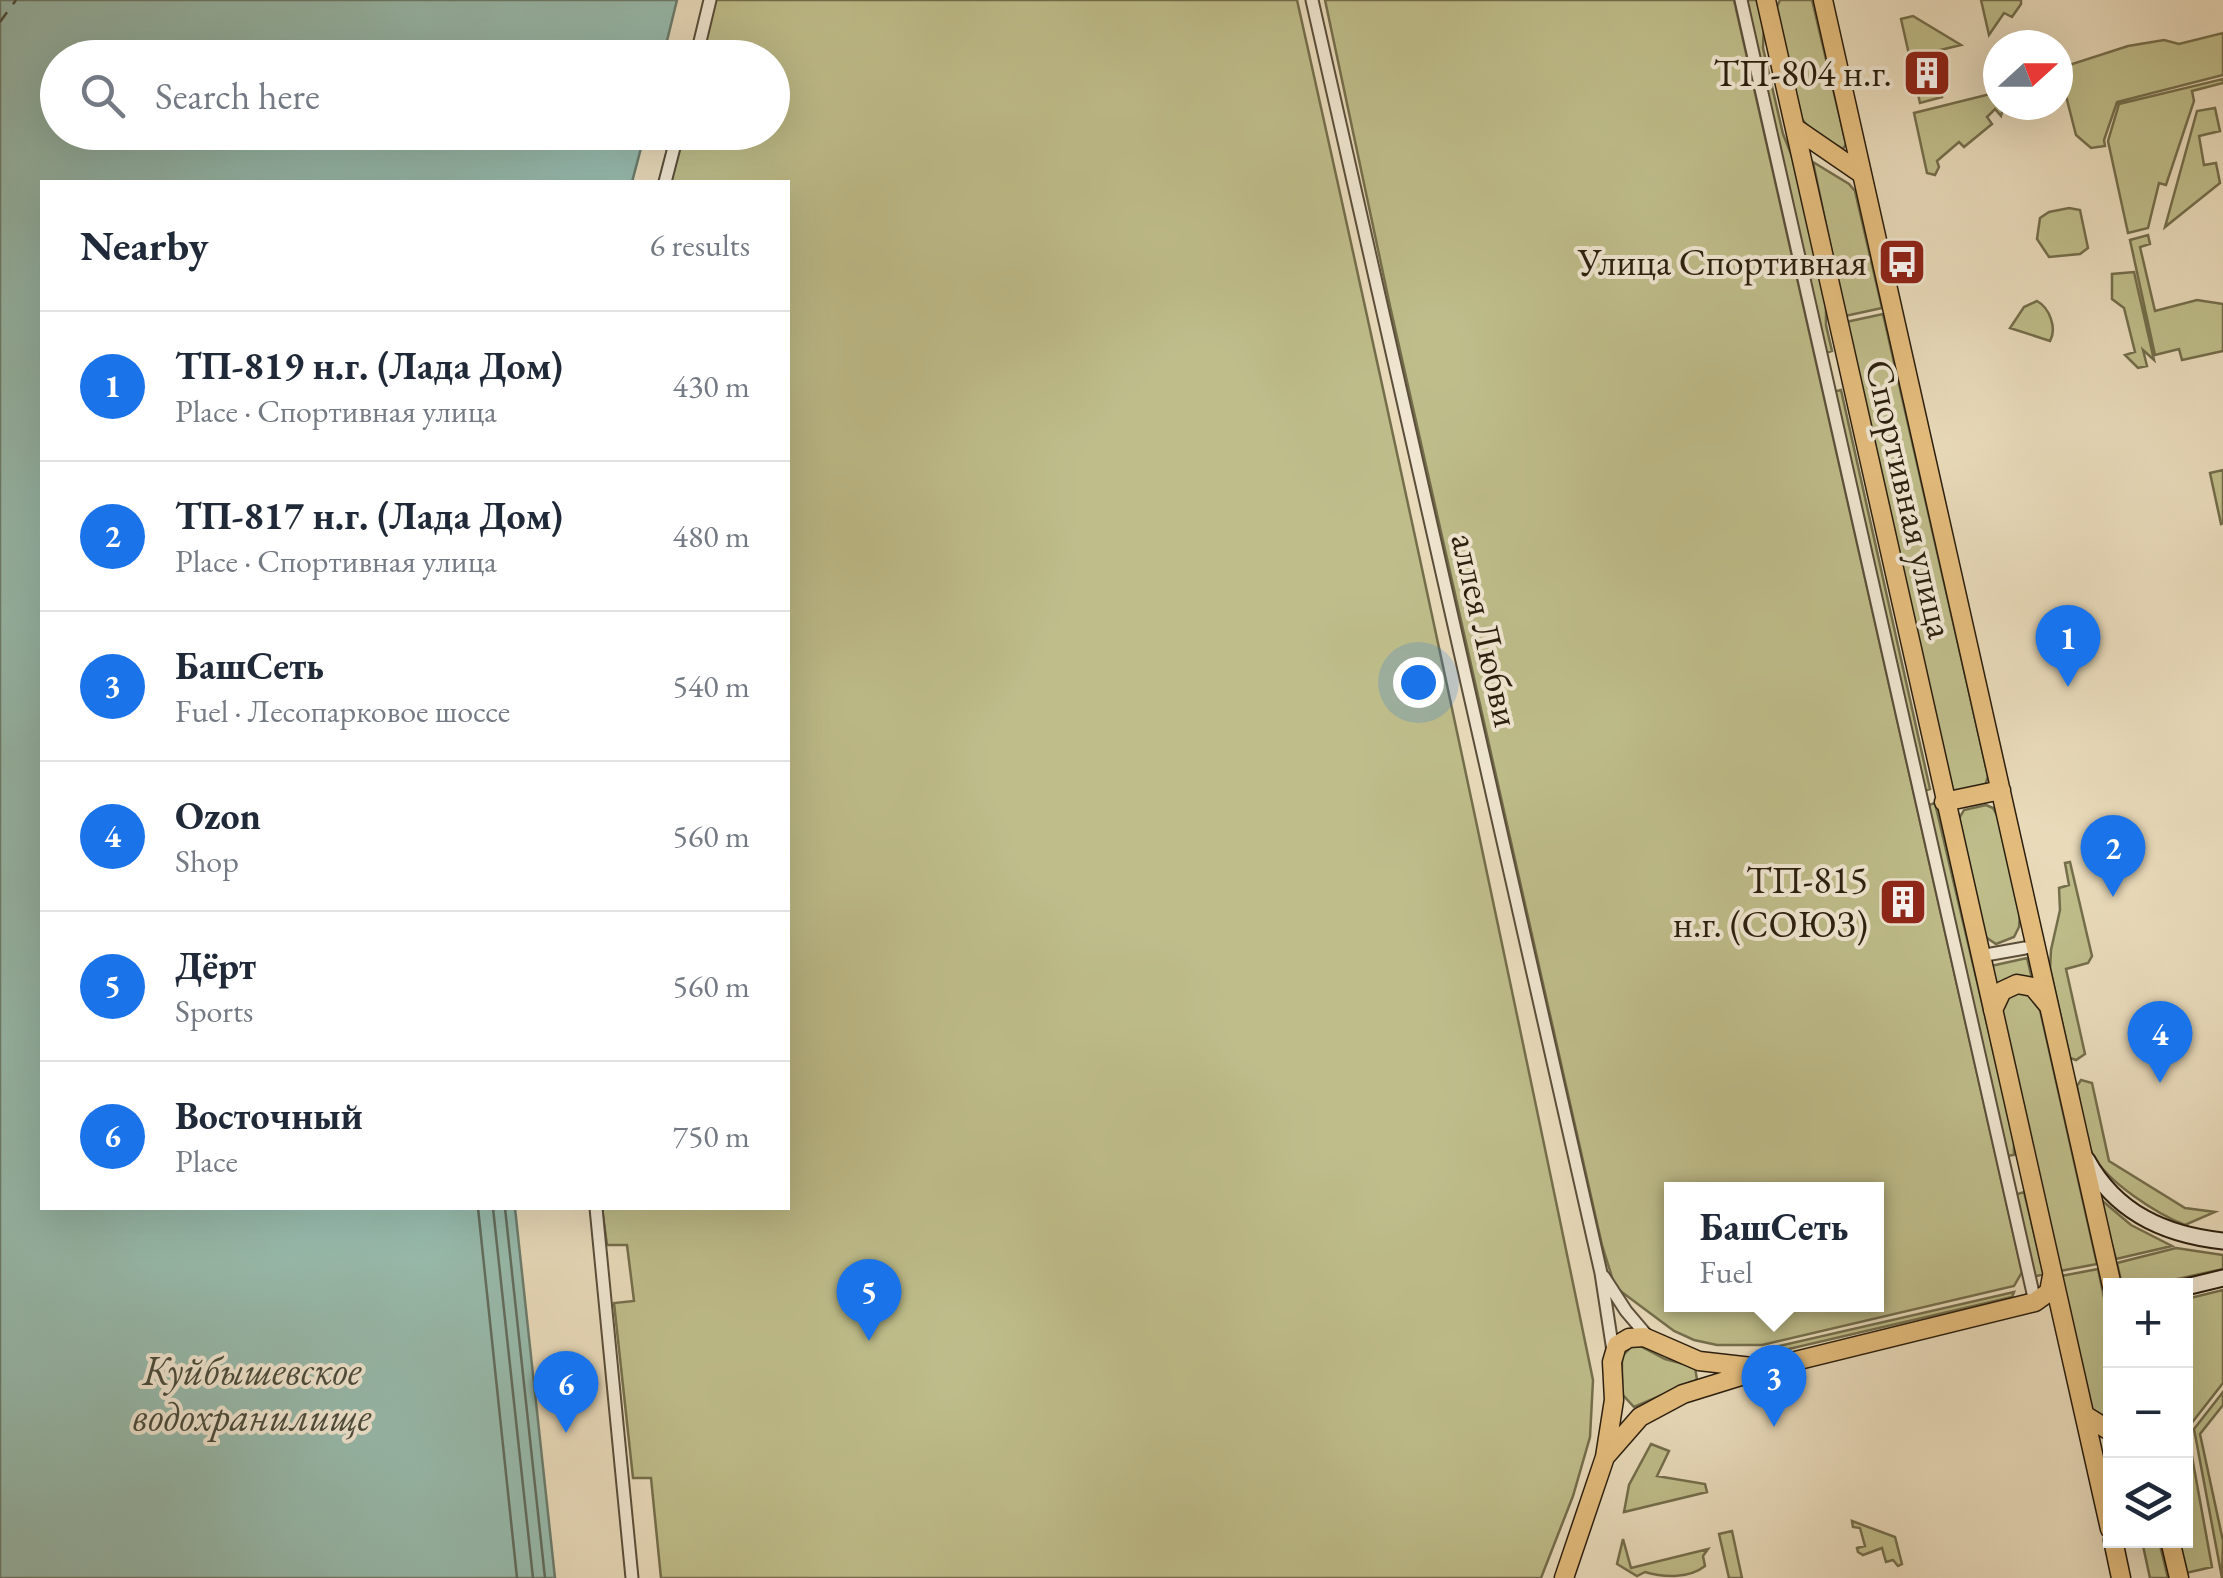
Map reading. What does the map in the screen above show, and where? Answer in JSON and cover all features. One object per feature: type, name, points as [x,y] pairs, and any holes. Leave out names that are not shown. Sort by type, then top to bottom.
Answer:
[{"type":"main road","name":"Спортивная улица","points":[[1766,0],[2103,1496]]},
{"type":"main road","name":"Спортивная улица","points":[[1822,0],[2110,1278]]},
{"type":"main road","points":[[1795,128],[1862,174]]},
{"type":"main road","points":[[1944,802],[2001,790]]},
{"type":"main road","points":[[1992,1012],[2002,991],[2025,984],[2039,991],[2050,1010]]},
{"type":"main road","points":[[2078,1137],[2098,1178],[2146,1221],[2182,1236],[2223,1241]]},
{"type":"main road","points":[[1605,1456],[1640,1418],[1660,1404],[1768,1368],[2035,1302],[2049,1292],[2052,1276]]},
{"type":"main road","points":[[2193,1284],[2223,1278]]},
{"type":"main road","points":[[2035,1302],[2052,1308],[2062,1321]]},
{"type":"main road","points":[[1564,1578],[1605,1456],[1614,1400],[1613,1351],[1629,1338],[1651,1340],[1699,1360],[1768,1368]]},
{"type":"main road","points":[[1698,1389],[1706,1379],[1699,1360]]},
{"type":"main road","points":[[1614,1400],[1622,1414],[1640,1418]]},
{"type":"main road","points":[[2086,1416],[2103,1427]]},
{"type":"main road","points":[[2115,1548],[2121,1578]]},
{"type":"main road","points":[[2172,1548],[2179,1578]]},
{"type":"street","points":[[700,40],[710,0]]},
{"type":"street","name":"аллея Любви","points":[[1312,0],[1601,1273],[1613,1351]]},
{"type":"street","points":[[1742,0],[2035,1302]]},
{"type":"street","points":[[666,180],[674,150]]},
{"type":"street","points":[[1980,956],[2024,948]]},
{"type":"street","points":[[596,1210],[632,1578]]},
{"type":"street","name":"аллея Любви","points":[[1601,1273],[1651,1340]]},
{"type":"shaded area","points":[[715,0],[1297,0],[1593,1380],[1590,1437],[1573,1496],[1541,1578],[661,1578],[651,1478],[633,1478],[614,1303],[634,1301],[627,1245],[607,1245],[602,1210],[790,1210],[790,180],[671,180],[679,150],[790,150],[790,40],[705,40]]},
{"type":"shaded area","points":[[1325,0],[1734,0],[2022,1272],[2014,1286],[1762,1345],[1717,1345],[1674,1331],[1615,1287],[1602,1245],[1390,306]]},
{"type":"shaded area","points":[[1744,0],[1759,0],[1763,48],[1783,134],[1796,166],[1826,302],[1832,351],[1823,354]]},
{"type":"shaded area","points":[[1780,0],[1812,0],[1846,144],[1843,149],[1812,131],[1801,118],[1776,9]]},
{"type":"shaded area","points":[[1981,0],[2021,0],[2012,17],[2004,13],[1992,30],[1988,30]]},
{"type":"shaded area","points":[[1913,16],[1961,45],[1932,52],[1942,97],[1920,103],[1901,19]]},
{"type":"shaded area","points":[[2223,33],[2223,75],[2117,102],[2105,146],[2091,148],[2076,135],[2072,120],[2073,64],[2128,46],[2164,40],[2179,44]]},
{"type":"shaded area","points":[[2223,79],[2223,83],[2192,91],[2194,101],[2166,185],[2159,183],[2148,228],[2128,233],[2108,141],[2119,104]]},
{"type":"shaded area","points":[[1983,96],[1983,120],[1992,124],[1964,147],[1959,142],[1937,161],[1935,175],[1927,173],[1914,113]]},
{"type":"shaded area","points":[[2215,108],[2220,131],[2199,136],[2204,165],[2216,163],[2220,183],[2165,227],[2197,111]]},
{"type":"shaded area","points":[[1813,162],[1855,191],[1882,308],[1845,316]]},
{"type":"shaded area","points":[[2069,208],[2080,210],[2088,248],[2080,254],[2049,257],[2037,239],[2040,218]]},
{"type":"shaded area","points":[[2148,235],[2150,244],[2140,247],[2155,311],[2197,300],[2223,304],[2223,351],[2182,360],[2179,349],[2155,355],[2130,240]]},
{"type":"shaded area","points":[[2134,272],[2154,360],[2143,350],[2147,366],[2138,368],[2125,355],[2135,352],[2124,308],[2112,299],[2112,274]]},
{"type":"shaded area","points":[[2037,301],[2051,319],[2050,341],[2010,328],[2024,307]]},
{"type":"shaded area","points":[[1883,314],[1988,776],[1985,786],[1955,792],[1846,322]]},
{"type":"shaded area","points":[[1841,390],[1930,789],[1923,791],[1833,392]]},
{"type":"shaded area","points":[[2223,470],[2223,523],[2221,524],[2210,473]]},
{"type":"shaded area","points":[[1935,803],[2014,1139],[2014,1155],[2006,1156],[1925,806]]},
{"type":"shaded area","points":[[1986,805],[1998,817],[2020,915],[2014,937],[1996,944],[1984,936],[1958,820],[1964,810]]},
{"type":"shaded area","points":[[2070,862],[2092,956],[2088,963],[2066,969],[2085,1054],[2076,1060],[2070,1058],[2050,969],[2060,910],[2059,888],[2069,885],[2065,863]]},
{"type":"shaded area","points":[[2027,958],[2032,979],[2015,976],[1996,986],[1991,966]]},
{"type":"shaded area","points":[[2017,992],[2027,993],[2040,1010],[2097,1264],[2060,1271],[2001,1016],[2004,1001]]},
{"type":"shaded area","points":[[2081,1080],[2092,1083],[2109,1161],[2185,1208],[2215,1212],[2185,1225],[2147,1205],[2109,1176],[2086,1139],[2077,1086]]},
{"type":"shaded area","points":[[2024,1192],[2044,1274],[2033,1277],[2014,1195]]},
{"type":"shaded area","points":[[2099,1198],[2131,1225],[2172,1246],[2116,1259]]},
{"type":"shaded area","points":[[2176,1248],[2223,1255],[2223,1269],[2182,1278],[2120,1278],[2117,1263]]},
{"type":"shaded area","points":[[2098,1269],[2103,1293],[2103,1421],[2093,1414],[2061,1276]]},
{"type":"shaded area","points":[[2223,1290],[2223,1383],[2193,1421],[2193,1368],[2193,1297]]},
{"type":"shaded area","points":[[2014,1292],[2012,1297],[1767,1354],[1766,1349]]},
{"type":"shaded area","points":[[1640,1346],[1665,1359],[1695,1367],[1697,1380],[1634,1407],[1622,1394],[1622,1356],[1631,1347]]},
{"type":"shaded area","points":[[2223,1392],[2223,1405],[2200,1434],[2223,1541],[2222,1578],[2194,1429]]},
{"type":"shaded area","points":[[1651,1444],[1669,1451],[1657,1476],[1705,1484],[1707,1492],[1624,1512],[1629,1485]]},
{"type":"shaded area","points":[[2193,1462],[2212,1567],[2186,1573],[2180,1548],[2193,1548]]},
{"type":"shaded area","points":[[1852,1521],[1895,1537],[1902,1564],[1886,1562],[1882,1548],[1863,1555],[1858,1552],[1857,1548],[1865,1546],[1860,1528],[1853,1527]]},
{"type":"shaded area","points":[[1732,1531],[1742,1578],[1729,1578],[1719,1534]]},
{"type":"shaded area","points":[[1623,1539],[1631,1568],[1708,1549],[1703,1556],[1705,1566],[1685,1575],[1645,1572],[1637,1576],[1617,1564]]},
{"type":"shaded area","points":[[2144,1548],[2161,1548],[2168,1578],[2150,1578]]},
{"type":"water","name":"Куйбышевское водохранилище","points":[[0,0],[677,0],[667,40],[40,40],[40,150],[640,150],[633,180],[40,180],[40,1210],[515,1210],[555,1578],[0,1578]]},
{"type":"ferry route","points":[[0,22],[16,0]]},
{"type":"place","name":"ТП-804 н.г.","points":[[1927,73]]},
{"type":"place","name":"Улица Спортивная","points":[[1902,262]]},
{"type":"place","name":"ТП-819 н.г. (Лада Дом)","points":[[2068,687]]},
{"type":"place","name":"ТП-817 н.г. (Лада Дом)","points":[[2113,897]]},
{"type":"place","name":"ТП-815 н.г. (СОЮЗ)","points":[[1903,902]]},
{"type":"place","name":"Ozon","points":[[2160,1083]]},
{"type":"place","name":"Дёрт","points":[[869,1341]]},
{"type":"place","name":"БашСеть","points":[[1774,1427]]},
{"type":"place","name":"Восточный","points":[[566,1433]]}]
